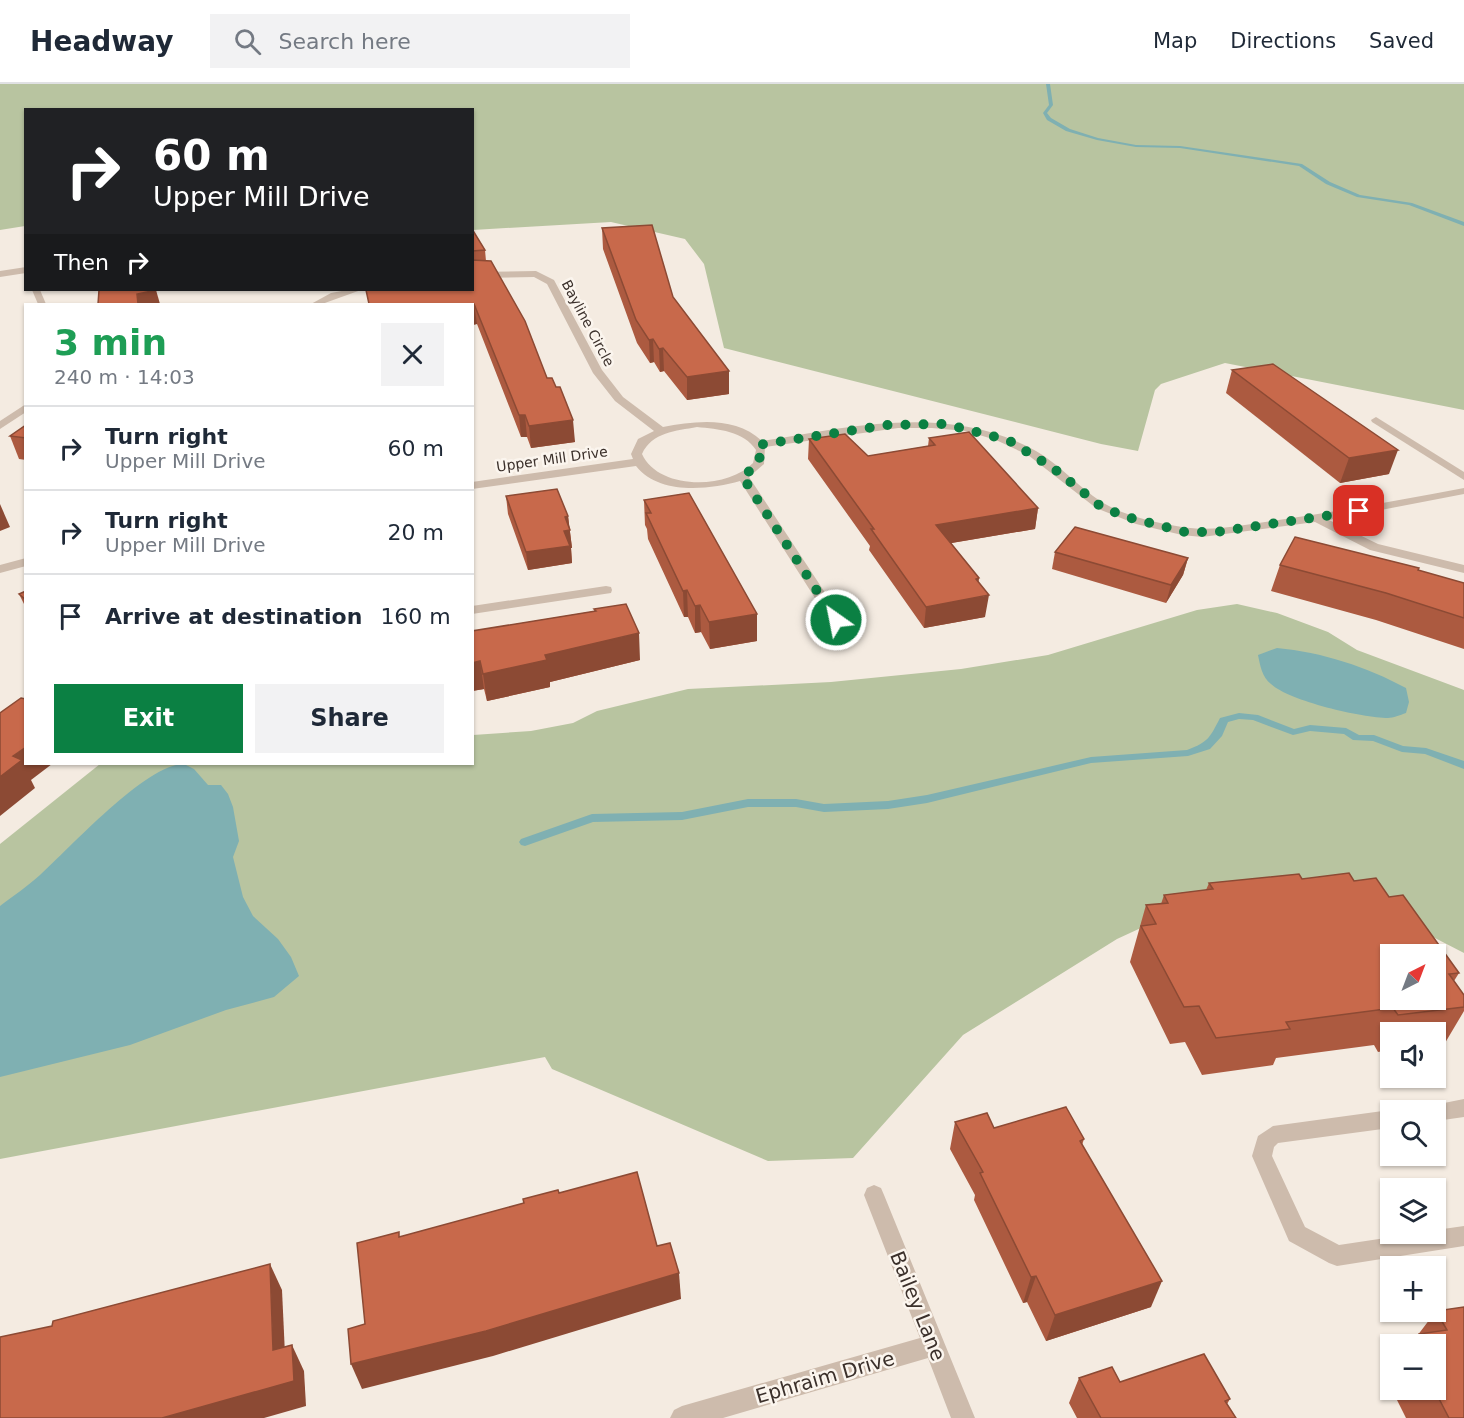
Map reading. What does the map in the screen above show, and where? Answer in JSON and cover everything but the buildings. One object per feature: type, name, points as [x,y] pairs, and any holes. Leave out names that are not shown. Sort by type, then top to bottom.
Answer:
[{"type":"street","points":[[0,274],[24,270]]},
{"type":"street","name":"Bayline Circle","points":[[474,275],[536,274],[551,282],[597,371],[619,399],[660,430]]},
{"type":"street","points":[[318,303],[334,295],[352,291]]},
{"type":"street","points":[[0,426],[24,408]]},
{"type":"street","points":[[1376,420],[1464,477]]},
{"type":"street","points":[[758,445],[887,425],[945,424],[1008,440],[1053,468],[1099,505],[1153,525],[1185,532],[1216,532],[1318,519],[1464,491]]},
{"type":"street","points":[[717,425],[742,433],[758,445],[761,453],[760,461],[742,476],[724,482],[680,484],[660,479],[645,471],[637,462],[635,453],[639,444],[660,430],[678,426],[717,425]]},
{"type":"street","name":"Upper Mill Drive","points":[[474,486],[637,462]]},
{"type":"street","points":[[742,476],[836,620]]},
{"type":"street","points":[[1318,519],[1374,547],[1464,569]]},
{"type":"street","points":[[0,569],[24,563]]},
{"type":"street","points":[[474,610],[606,590]]},
{"type":"street","points":[[1446,1111],[1464,1108]]},
{"type":"street","points":[[1380,1120],[1272,1135],[1265,1142],[1262,1156],[1297,1234],[1337,1256],[1464,1236]]},
{"type":"street","name":"Bailey Lane","points":[[874,1195],[963,1418]]},
{"type":"street","name":"Ephraim Drive","points":[[682,1418],[934,1345]]},
{"type":"green space","points":[[0,84],[1464,84],[1464,410],[1225,363],[1161,384],[1155,390],[1138,451],[1101,444],[724,348],[704,264],[685,239],[611,222],[474,230],[474,108],[24,108],[24,226],[0,230]]},
{"type":"green space","points":[[1237,604],[1277,613],[1328,632],[1357,650],[1464,690],[1464,953],[1340,889],[1182,909],[1117,939],[963,1035],[853,1158],[768,1161],[552,1069],[545,1057],[0,1159],[0,844],[99,765],[474,765],[474,735],[531,731],[573,723],[597,711],[688,689],[831,682],[961,669],[1048,655],[1197,610]]},
{"type":"water","points":[[1277,648],[1327,657],[1391,680],[1406,688],[1409,702],[1406,713],[1388,718],[1362,715],[1309,702],[1280,690],[1265,678],[1258,655]]},
{"type":"water","points":[[186,765],[194,769],[208,785],[221,785],[228,794],[233,807],[239,841],[233,857],[243,897],[253,916],[278,939],[291,957],[299,976],[274,997],[226,1010],[130,1045],[0,1077],[0,906],[35,879],[109,809],[150,777],[168,767]]},
{"type":"waterway","points":[[1048,84],[1051,105],[1045,113],[1049,119],[1068,130],[1097,139],[1136,146],[1180,147],[1300,165],[1328,183],[1359,196],[1410,204],[1464,224]]},
{"type":"waterway","points":[[525,842],[592,818],[682,816],[748,803],[796,803],[824,808],[888,805],[927,799],[1091,760],[1188,753],[1206,747],[1218,734],[1224,720],[1239,716],[1254,717],[1293,732],[1310,728],[1346,731],[1357,738],[1374,738],[1402,749],[1426,751],[1464,765]]},
{"type":"route","points":[[836,620],[742,476],[760,461],[761,453],[758,445],[887,425],[945,424],[975,429],[1008,440],[1033,453],[1099,505],[1123,516],[1185,532],[1216,532],[1318,519],[1359,511]]}]
